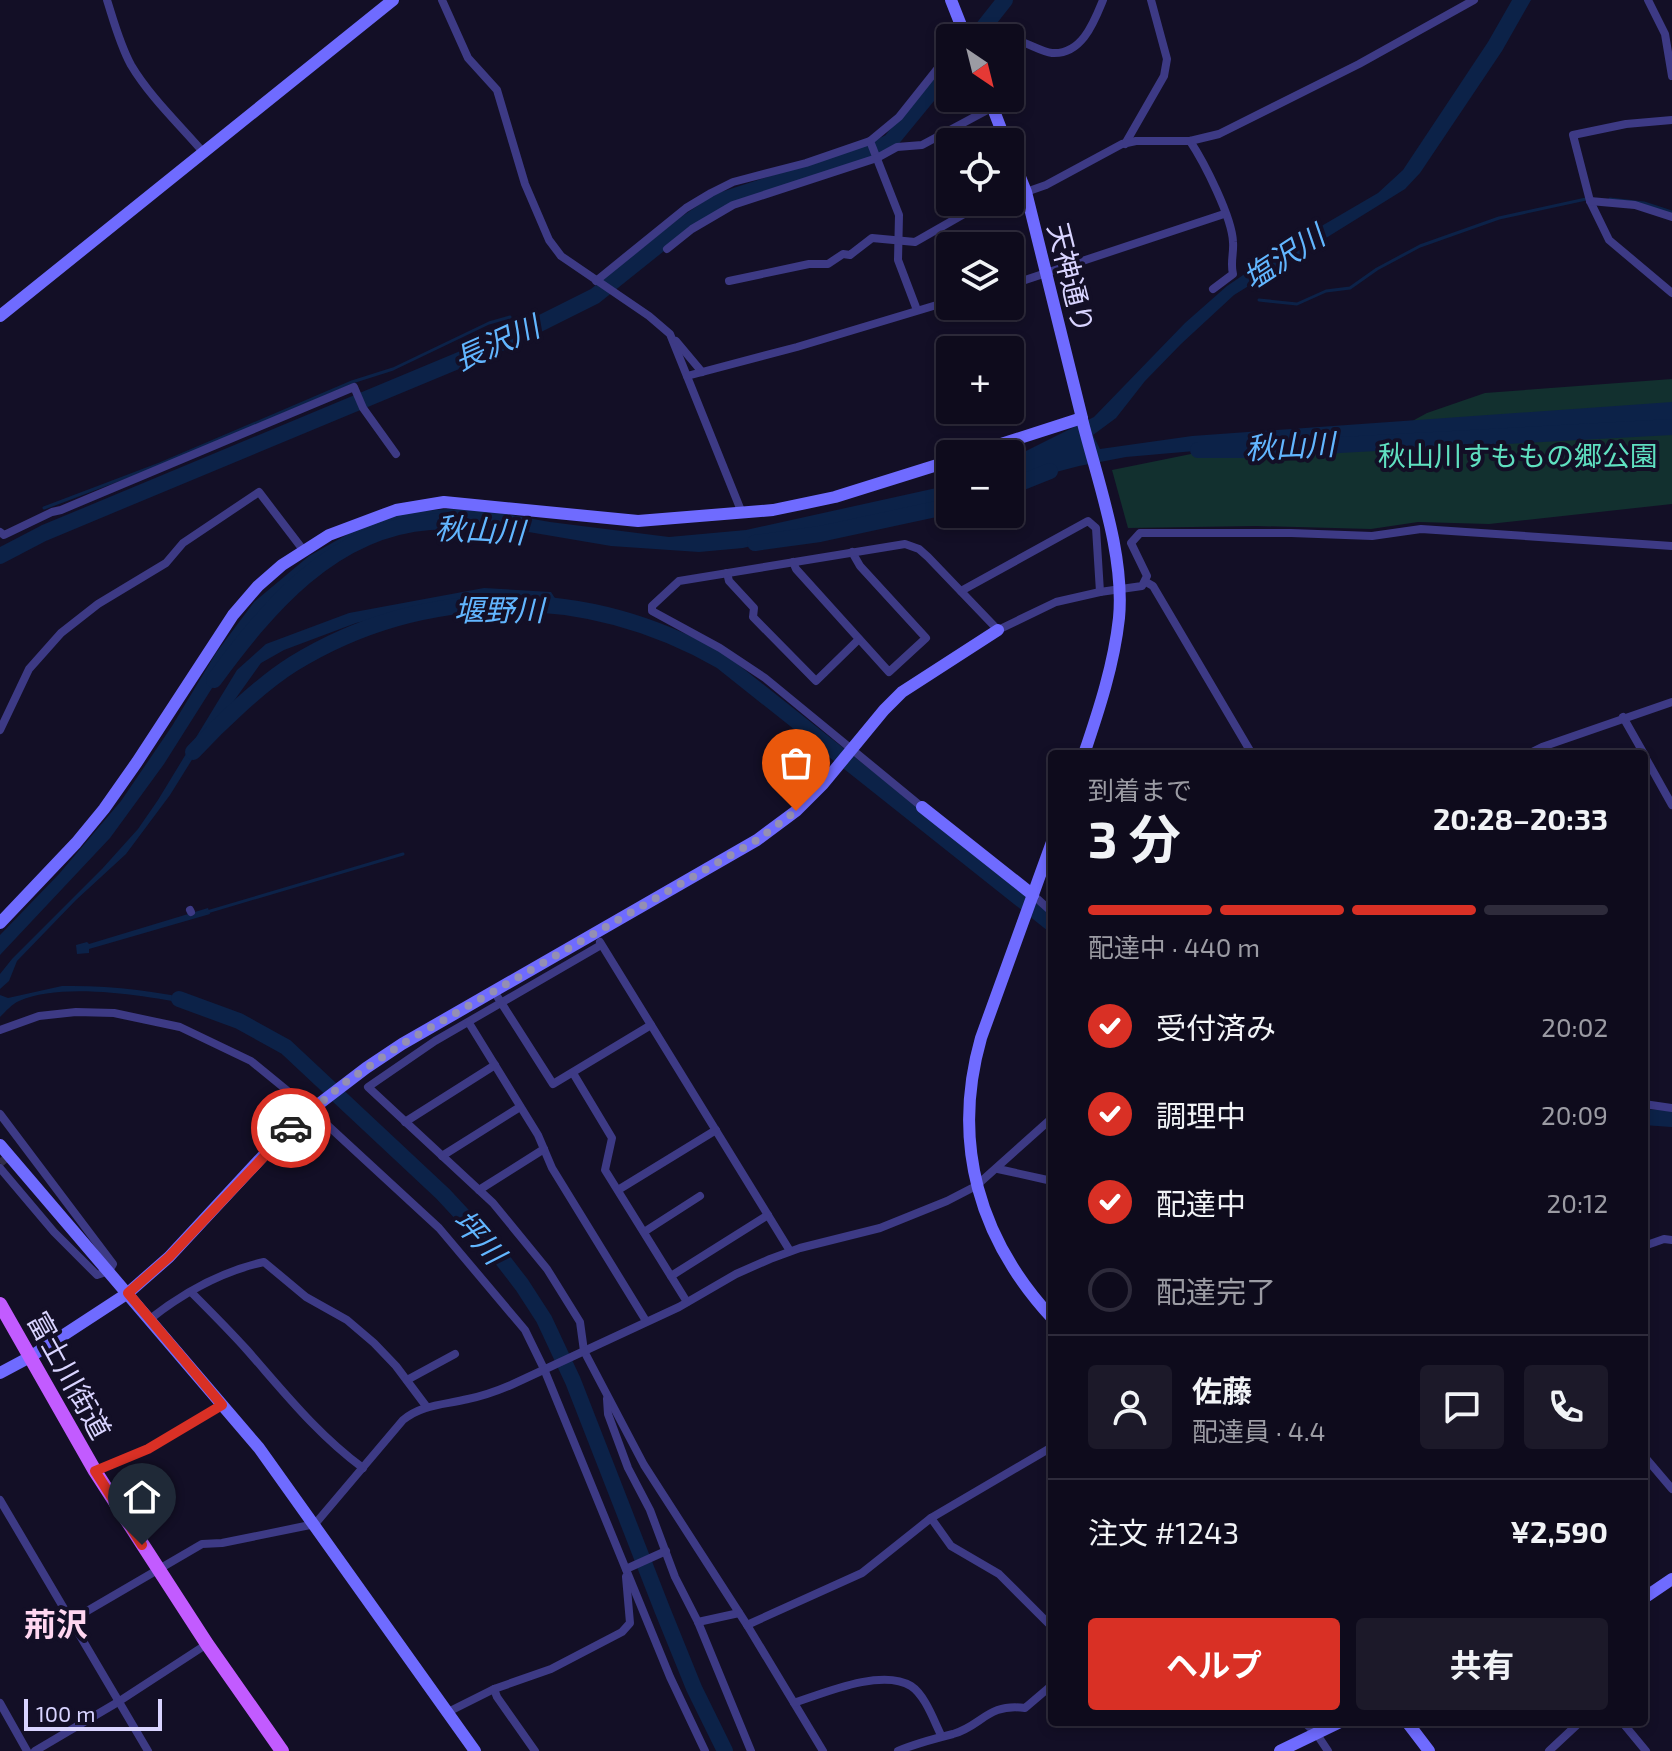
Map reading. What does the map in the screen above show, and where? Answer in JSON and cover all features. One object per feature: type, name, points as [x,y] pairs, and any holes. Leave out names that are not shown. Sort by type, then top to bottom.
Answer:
[{"type":"main road","name":"富士川街道","points":[[0,1304],[95,1471],[207,1644],[282,1751]]},
{"type":"street","points":[[107,0],[131,65],[203,152]]},
{"type":"street","points":[[0,316],[393,0]]},
{"type":"street","points":[[442,0],[468,58],[497,90],[525,184],[549,240],[561,256],[649,316],[670,334],[702,372]]},
{"type":"street","points":[[951,0],[959,24]]},
{"type":"street","points":[[1024,43],[1051,53],[1070,48],[1087,35],[1103,0]]},
{"type":"street","points":[[1125,144],[1164,76],[1167,59],[1151,0]]},
{"type":"street","points":[[1024,187],[1046,185],[1136,141],[1190,141],[1219,134],[1359,64],[1474,0]]},
{"type":"street","points":[[1648,0],[1665,34],[1672,76]]},
{"type":"street","points":[[596,281],[686,208],[711,193],[733,182],[806,163],[871,141],[899,117],[936,71]]},
{"type":"street","points":[[667,249],[733,205],[877,157],[897,147],[922,145],[976,112]]},
{"type":"street","points":[[1672,120],[1626,124],[1573,135],[1590,201],[1609,240],[1672,293]]},
{"type":"street","points":[[871,141],[899,215],[898,260],[917,310]]},
{"type":"street","points":[[1190,141],[1209,174],[1233,240],[1233,274],[1213,289]]},
{"type":"street","points":[[1590,201],[1635,205],[1672,217]]},
{"type":"street","name":"天神通り","points":[[1024,203],[1047,274],[1112,536],[1119,589],[1119,616],[1108,678],[1085,750]]},
{"type":"street","points":[[1024,281],[1224,214]]},
{"type":"street","points":[[729,281],[809,264],[828,264],[843,254],[850,255],[872,238],[915,242],[960,216]]},
{"type":"street","points":[[687,376],[936,305]]},
{"type":"street","points":[[670,334],[742,513]]},
{"type":"street","points":[[0,532],[4,535],[52,512],[354,387],[363,408],[396,454]]},
{"type":"street","points":[[1015,440],[1082,419]]},
{"type":"street","points":[[0,923],[104,809],[233,615],[258,586],[282,565],[329,535],[396,510],[444,502],[638,521],[773,510],[835,497],[936,465]]},
{"type":"street","points":[[0,730],[29,669],[61,633],[98,604],[166,563],[183,543],[259,492],[304,551]]},
{"type":"street","points":[[961,591],[1088,521],[1096,528],[1100,592]]},
{"type":"street","points":[[0,1373],[128,1293],[169,1257],[275,1143],[343,1084],[402,1044],[498,998],[598,940],[757,840],[796,811],[902,692],[998,630],[1056,602],[1142,586],[1147,576],[1131,543],[1140,533],[1372,536],[1421,529],[1672,546]]},
{"type":"street","points":[[998,630],[919,549],[905,544],[679,581],[652,606],[652,611],[720,648],[765,678],[1048,909]]},
{"type":"street","points":[[793,562],[889,672],[926,638],[860,566],[852,552]]},
{"type":"street","points":[[727,573],[729,581],[754,608],[753,617],[816,681],[859,639]]},
{"type":"street","points":[[1146,582],[1153,586],[1250,750]]},
{"type":"street","points":[[1538,750],[1623,717],[1672,702]]},
{"type":"street","points":[[1623,717],[1642,750]]},
{"type":"street","points":[[1648,761],[1672,805]]},
{"type":"street","points":[[1048,853],[973,1067],[968,1104],[969,1143],[976,1186],[993,1235],[1011,1267],[1048,1313]]},
{"type":"street","points":[[598,940],[790,1251]]},
{"type":"street","points":[[498,998],[469,1023],[435,1041],[368,1087],[493,1203],[547,1269],[580,1322],[584,1351],[644,1465],[747,1625],[823,1751]]},
{"type":"street","points":[[498,998],[553,1084],[651,1025]]},
{"type":"street","points":[[0,1030],[39,1016],[76,1012],[114,1013],[180,1027],[251,1061],[311,1110],[439,1228],[525,1330],[547,1368],[670,1677],[705,1751]]},
{"type":"street","points":[[469,1023],[520,1107],[552,1168],[646,1321]]},
{"type":"street","points":[[405,1122],[495,1065]]},
{"type":"street","points":[[573,1073],[612,1138],[605,1170],[687,1302]]},
{"type":"street","points":[[1648,1105],[1672,1108]]},
{"type":"street","points":[[442,1156],[520,1107]]},
{"type":"street","points":[[0,1114],[113,1264],[109,1271],[97,1275],[54,1232],[0,1168]]},
{"type":"street","points":[[70,1621],[202,1544],[222,1543],[315,1524],[403,1420],[426,1406],[485,1395],[584,1351],[687,1302],[736,1274],[790,1251],[891,1225],[976,1186],[1048,1122]]},
{"type":"street","points":[[618,1190],[716,1130]]},
{"type":"street","points":[[0,1145],[267,1459],[475,1751]]},
{"type":"street","points":[[14,1152],[23,1145]]},
{"type":"street","points":[[479,1190],[544,1149]]},
{"type":"street","points":[[998,1169],[1048,1180]]},
{"type":"street","points":[[644,1232],[700,1196]]},
{"type":"street","points":[[671,1276],[768,1215]]},
{"type":"street","points":[[1648,1245],[1664,1239],[1672,1240]]},
{"type":"street","points":[[150,1319],[191,1292],[239,1267],[264,1262],[306,1297],[347,1320],[374,1343],[426,1406]]},
{"type":"street","points":[[191,1292],[245,1347],[310,1423],[363,1468]]},
{"type":"street","points":[[407,1380],[455,1354]]},
{"type":"street","points":[[607,1394],[608,1414],[628,1468],[650,1510],[663,1552],[698,1622],[751,1751]]},
{"type":"street","points":[[95,1471],[148,1449],[222,1405]]},
{"type":"street","points":[[747,1625],[862,1573],[931,1518],[1048,1449]]},
{"type":"street","points":[[1648,1461],[1672,1489]]},
{"type":"street","points":[[0,1500],[148,1751]]},
{"type":"street","points":[[931,1518],[951,1546],[999,1574],[1048,1623]]},
{"type":"street","points":[[628,1568],[663,1552]]},
{"type":"street","points":[[448,1712],[494,1689],[551,1669],[622,1632],[630,1623],[628,1568]]},
{"type":"street","points":[[1648,1595],[1672,1579]]},
{"type":"street","points":[[698,1622],[739,1613]]},
{"type":"street","points":[[35,1751],[207,1644]]},
{"type":"street","points":[[794,1703],[883,1679],[903,1683],[913,1687],[921,1697],[941,1735]]},
{"type":"street","points":[[898,1751],[955,1733],[993,1711],[1011,1706],[1025,1708],[1048,1688]]},
{"type":"street","points":[[494,1689],[535,1751]]},
{"type":"street","points":[[0,1703],[27,1751]]},
{"type":"street","points":[[1308,1726],[1328,1751]]},
{"type":"street","points":[[1280,1751],[1331,1726]]},
{"type":"street","points":[[1410,1726],[1429,1751]]},
{"type":"street","points":[[1549,1751],[1576,1726]]},
{"type":"street","points":[[1625,1726],[1646,1751]]},
{"type":"green space","name":"秋山川すももの郷公園","points":[[1672,379],[1672,504],[1489,524],[1418,522],[1371,529],[1256,526],[1128,528],[1112,470],[1191,454],[1365,447],[1427,413],[1485,393]]},
{"type":"water","name":"塩沢川","points":[[1512,0],[1531,0],[1502,51],[1420,173],[1405,189],[1234,295],[1145,381],[1116,418],[1093,435],[1100,449],[1192,436],[1672,402],[1672,421],[1285,443],[1126,457],[1024,480],[1024,452],[1094,417],[1185,323],[1227,286],[1277,252],[1378,193],[1403,170],[1488,42]]},
{"type":"water","points":[[936,488],[936,502],[743,548],[699,552],[611,546],[451,519],[398,523],[359,539],[314,564],[257,617],[164,764],[110,838],[0,955],[0,935],[59,874],[121,801],[172,726],[216,653],[254,602],[309,556],[355,530],[394,514],[446,509],[483,510],[669,537],[746,530]]},
{"type":"water","points":[[484,588],[551,592],[558,603],[497,600],[456,602],[395,614],[356,623],[284,650],[261,663],[126,854],[17,961],[9,981],[0,989],[0,974],[12,959],[138,829],[237,670],[266,644],[349,613]]},
{"type":"water","points":[[208,908],[210,914],[89,949],[89,953],[77,954],[76,945],[89,944]]},
{"type":"water","points":[[62,986],[132,989],[201,1001],[197,1006],[107,992],[59,992],[19,1001],[0,1017],[0,995],[8,998]]},
{"type":"waterway","name":"長沢川","points":[[986,24],[1005,0]]},
{"type":"waterway","name":"長沢川","points":[[0,556],[44,533],[503,342],[595,296],[685,224],[719,201],[864,154],[890,142],[936,86]]},
{"type":"waterway","name":"塩沢川","points":[[1259,300],[1297,304],[1326,291],[1350,288],[1377,269],[1420,246],[1499,218],[1586,199]]},
{"type":"waterway","points":[[1610,199],[1644,203],[1672,212]]},
{"type":"waterway","points":[[44,508],[160,464],[352,382],[393,369],[489,323],[510,317]]},
{"type":"waterway","name":"秋山川","points":[[1198,450],[1249,450],[1672,427]]},
{"type":"waterway","name":"秋山川","points":[[1024,481],[1050,471]]},
{"type":"waterway","name":"秋山川","points":[[755,543],[820,534],[936,509]]},
{"type":"waterway","name":"秋山川","points":[[214,680],[280,600],[333,556],[362,540],[395,528],[430,522],[521,530]]},
{"type":"waterway","name":"堰野川","points":[[193,752],[268,682],[293,664],[344,637],[397,619],[451,607],[506,603],[561,607],[616,618],[670,636],[721,661],[1048,921]]},
{"type":"waterway","points":[[207,912],[403,854]]},
{"type":"waterway","name":"坪川","points":[[179,999],[239,1021],[286,1047],[443,1194],[495,1250],[522,1285],[544,1319],[573,1381],[694,1688],[725,1751]]},
{"type":"waterway","name":"堰野川","points":[[1648,1117],[1672,1119]]},
{"type":"tunnel","points":[[0,1163],[13,1153]]},
{"type":"way so far","points":[[291,1128],[343,1084],[402,1044],[757,840],[796,811]]},
{"type":"district","name":"荊沢","points":[[56,1623]]},
{"type":"route","points":[[142,1545],[95,1471],[148,1449],[222,1405],[128,1293],[169,1257],[291,1128]]}]
